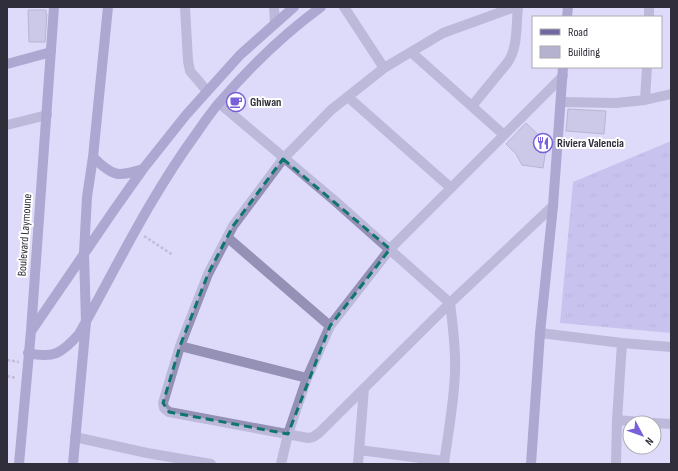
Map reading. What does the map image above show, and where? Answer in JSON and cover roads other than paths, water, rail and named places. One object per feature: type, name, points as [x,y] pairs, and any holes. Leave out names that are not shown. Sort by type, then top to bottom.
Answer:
[{"type":"main road","name":"Boulevard Laymoune","points":[[19,464],[31,332],[54,7]]},
{"type":"main road","points":[[73,464],[86,322],[84,253],[87,197],[93,157],[108,7]]},
{"type":"main road","points":[[31,332],[143,169],[186,115],[240,55],[294,7]]},
{"type":"main road","points":[[28,353],[47,356],[57,353],[69,345],[79,334],[135,230],[177,161],[219,103],[259,60],[305,19],[321,7]]},
{"type":"main road","points":[[7,64],[51,52]]},
{"type":"main road","points":[[531,464],[540,333],[553,206],[563,72]]},
{"type":"main road","points":[[93,157],[104,168],[113,173],[129,174],[143,169]]},
{"type":"street","points":[[185,7],[190,71],[207,92]]},
{"type":"street","points":[[274,7],[276,23]]},
{"type":"street","points":[[344,7],[384,68]]},
{"type":"street","points":[[472,106],[512,56],[514,49],[517,7],[443,33],[384,68],[331,110],[284,159],[233,226],[208,274],[180,346],[163,403],[164,408],[169,412],[308,438],[313,437],[319,433],[450,304],[553,206]]},
{"type":"street","points":[[411,52],[504,135]]},
{"type":"street","points":[[645,100],[647,68]]},
{"type":"street","points":[[281,464],[288,434],[307,378],[330,326],[390,249],[504,135],[563,72]]},
{"type":"street","points":[[561,102],[616,103],[645,100],[671,94]]},
{"type":"street","points":[[348,96],[451,188]]},
{"type":"street","points":[[219,103],[390,249],[450,304],[455,347],[455,370],[453,399],[444,463],[359,450]]},
{"type":"street","points":[[7,125],[47,115]]},
{"type":"street","points":[[227,237],[330,326]]},
{"type":"street","points":[[540,333],[622,343],[671,347]]},
{"type":"street","points":[[616,464],[622,343]]},
{"type":"street","points":[[180,346],[307,378]]},
{"type":"street","points":[[358,464],[364,388]]},
{"type":"street","points":[[617,420],[622,420]]},
{"type":"street","points":[[75,437],[146,453],[211,464]]},
{"type":"street","points":[[145,464],[146,453]]},
{"type":"place","name":"Ghiwan","points":[[236,102]]},
{"type":"place","name":"Riviera Valencia","points":[[543,143]]}]
